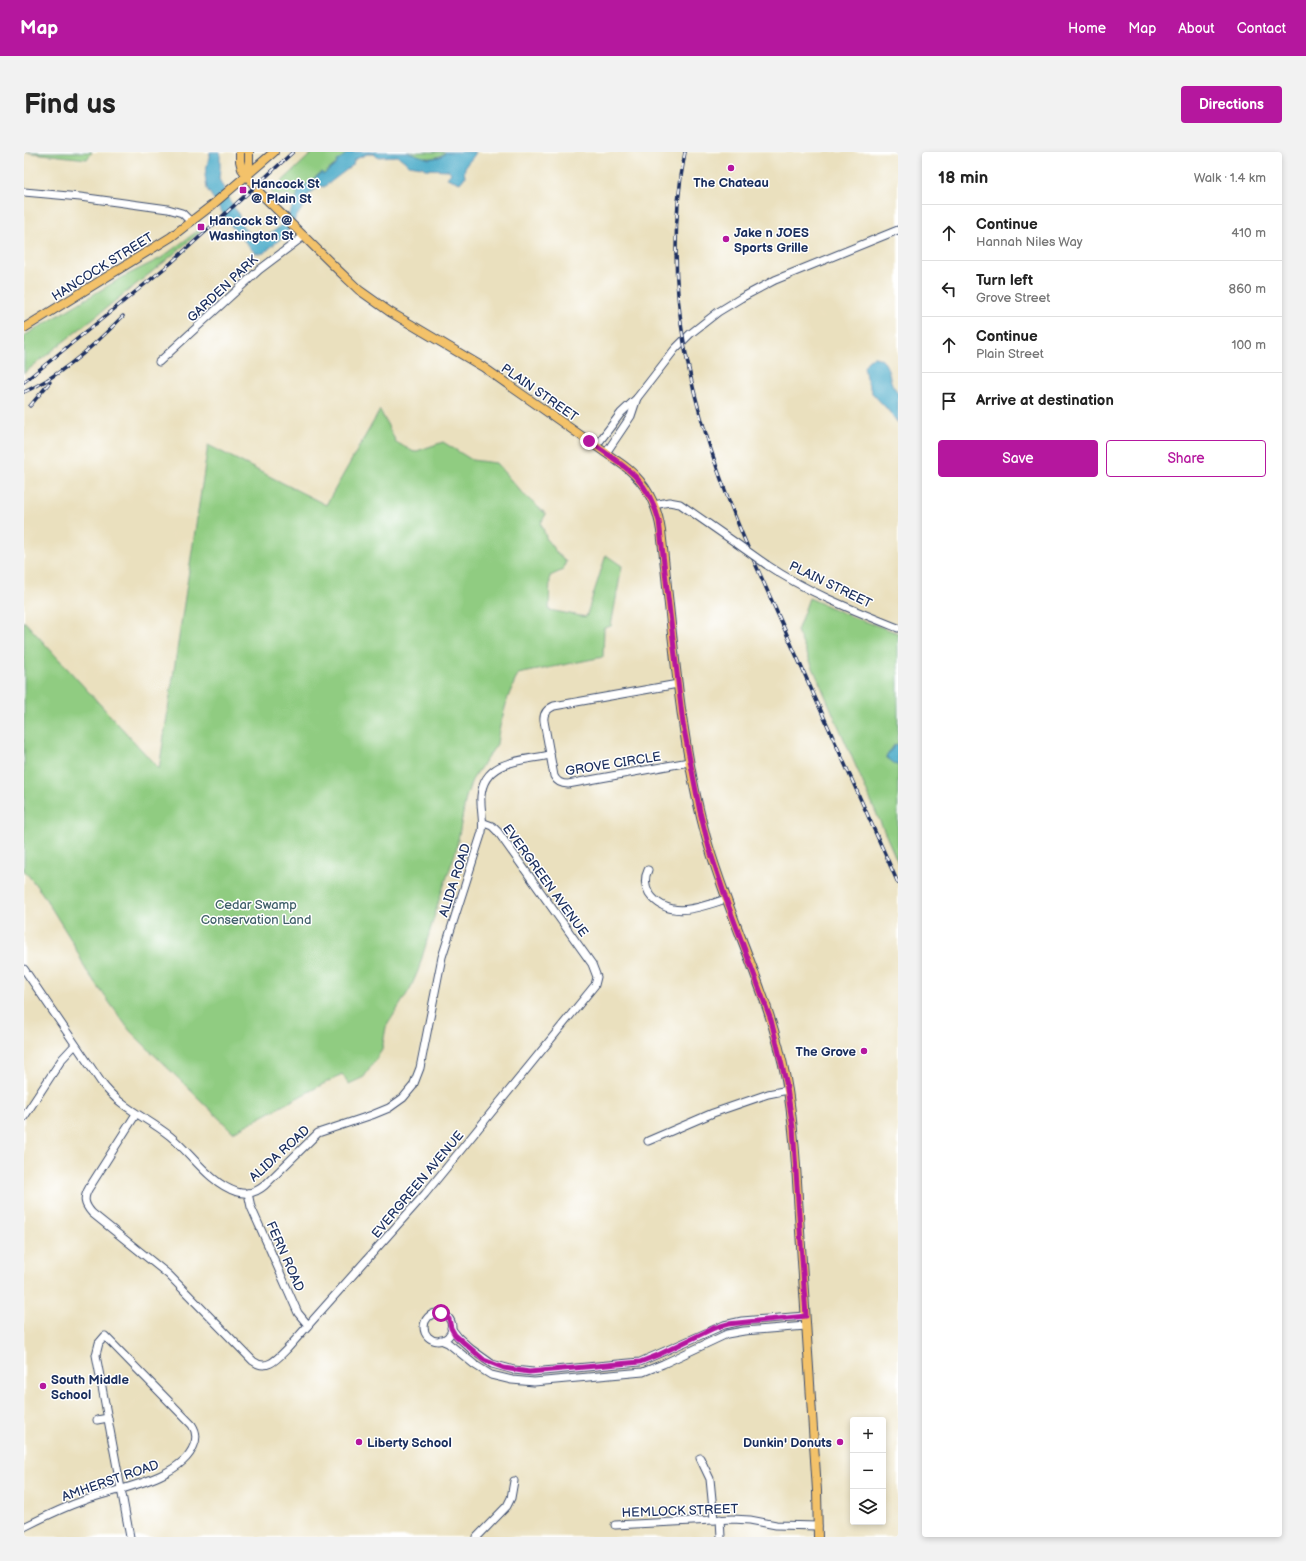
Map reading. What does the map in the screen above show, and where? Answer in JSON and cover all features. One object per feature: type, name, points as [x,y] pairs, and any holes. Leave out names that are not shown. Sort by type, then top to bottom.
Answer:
[{"type":"main road","name":"PLAIN STREET","points":[[240,152],[240,165],[260,193],[345,277],[374,302],[477,363],[628,468],[647,490],[654,504]]},
{"type":"main road","points":[[247,176],[249,152]]},
{"type":"main road","points":[[247,176],[274,152]]},
{"type":"main road","name":"HANCOCK STREET","points":[[24,328],[157,246],[191,222],[247,176]]},
{"type":"main road","points":[[654,504],[661,531],[678,684],[689,762],[704,829],[726,899],[769,1014],[783,1063],[788,1090],[793,1128],[806,1316],[818,1537]]},
{"type":"street","points":[[24,192],[87,198],[168,209],[182,213],[191,222]]},
{"type":"street","points":[[596,446],[621,413],[637,398],[675,349],[701,325],[718,312],[775,280],[898,230]]},
{"type":"street","name":"GARDEN PARK","points":[[159,362],[259,270],[304,236]]},
{"type":"street","points":[[606,453],[631,416],[637,398]]},
{"type":"street","name":"PLAIN STREET","points":[[654,504],[668,502],[680,504],[782,575],[812,591],[898,628]]},
{"type":"street","name":"GROVE CIRCLE","points":[[678,684],[551,707],[545,713],[544,718],[555,779],[565,784],[689,762]]},
{"type":"street","name":"EVERGREEN AVENUE","points":[[136,1114],[87,1191],[85,1201],[87,1207],[169,1275],[258,1364],[264,1366],[274,1362],[308,1326],[425,1194],[588,995],[597,981],[596,973],[592,964],[511,850],[495,829],[489,824],[484,823],[481,796],[483,784],[489,774],[501,765],[550,755]]},
{"type":"street","name":"ALIDA ROAD","points":[[24,969],[109,1093],[121,1104],[170,1136],[222,1185],[237,1192],[248,1194],[259,1190],[265,1185],[318,1133],[389,1108],[403,1098],[413,1086],[420,1068],[442,957],[484,823]]},
{"type":"street","points":[[648,870],[645,880],[648,891],[657,901],[669,908],[689,910],[726,899]]},
{"type":"street","points":[[24,1117],[62,1058],[75,1045]]},
{"type":"street","points":[[648,1141],[713,1113],[768,1094],[788,1090]]},
{"type":"street","name":"FERN ROAD","points":[[248,1194],[251,1208],[298,1313],[308,1326]]},
{"type":"street","points":[[806,1316],[728,1324],[714,1328],[678,1346],[640,1362],[524,1372],[500,1367],[484,1360],[458,1337],[451,1328],[449,1319],[443,1314],[433,1314],[427,1318],[424,1326],[426,1333],[432,1339],[441,1340],[451,1345],[479,1368],[501,1378],[529,1382],[642,1372],[683,1355],[718,1337],[731,1333],[806,1326]]},
{"type":"street","points":[[441,1340],[449,1335],[451,1328]]},
{"type":"street","name":"AMHERST ROAD","points":[[24,1527],[68,1506],[156,1478],[172,1470],[185,1459],[195,1443],[196,1435],[194,1428],[189,1421],[105,1336],[100,1341],[96,1352],[108,1418]]},
{"type":"street","points":[[678,1346],[683,1355]]},
{"type":"street","points":[[582,1368],[583,1378]]},
{"type":"street","points":[[97,1420],[108,1418],[130,1537]]},
{"type":"street","points":[[700,1458],[710,1479],[721,1537]]},
{"type":"street","points":[[477,1537],[507,1506],[511,1498],[514,1481]]},
{"type":"street","name":"HEMLOCK STREET","points":[[615,1525],[717,1520],[750,1520],[776,1525],[818,1526]]},
{"type":"green space","points":[[24,152],[92,152],[87,159]]},
{"type":"green space","points":[[313,152],[349,152],[323,175],[322,172],[301,189],[298,192],[297,199],[288,195],[276,196],[271,192]]},
{"type":"green space","points":[[408,152],[446,152],[437,157],[427,158]]},
{"type":"green space","points":[[200,229],[201,231],[163,263],[24,373],[24,336],[121,278],[161,258]]},
{"type":"green space","name":"Cedar Swamp Conservation Land","points":[[380,410],[396,442],[414,452],[443,442],[472,460],[496,463],[523,494],[546,514],[541,523],[547,540],[557,553],[566,561],[563,570],[550,576],[549,610],[586,617],[606,555],[622,566],[611,626],[604,628],[603,657],[518,674],[508,697],[499,730],[497,744],[472,780],[466,797],[456,851],[440,897],[418,971],[410,989],[386,1027],[382,1050],[364,1077],[349,1084],[342,1074],[233,1132],[130,1031],[86,970],[73,943],[42,893],[24,870],[24,621],[159,769],[208,445],[326,505]]},
{"type":"green space","points":[[809,598],[850,616],[898,633],[898,744],[894,745],[886,757],[898,766],[898,863],[797,631]]},
{"type":"water","points":[[210,152],[220,152],[219,179],[239,215],[242,226],[250,233],[262,237],[273,232],[283,223],[297,199],[298,191],[301,188],[322,172],[323,175],[337,164],[337,161],[349,152],[408,152],[429,159],[440,157],[446,152],[476,152],[466,166],[464,172],[465,177],[460,183],[447,178],[451,173],[449,170],[425,169],[422,167],[409,165],[398,156],[377,157],[374,154],[367,154],[354,160],[353,165],[324,187],[320,186],[308,195],[306,202],[285,235],[264,253],[259,254],[254,252],[232,227],[207,189],[205,175]]},
{"type":"water","points":[[874,357],[879,358],[885,363],[892,384],[897,392],[898,423],[872,393],[866,378],[864,367],[869,359]]},
{"type":"water","points":[[898,744],[898,766],[886,757],[895,745]]},
{"type":"railway","points":[[24,382],[171,263],[293,152]]},
{"type":"railway","points":[[685,152],[678,203],[676,254],[679,303],[686,352],[696,400],[710,447],[746,543],[898,883]]},
{"type":"railway","points":[[24,392],[37,386],[64,369],[101,338],[123,316]]},
{"type":"railway","points":[[30,406],[50,382]]},
{"type":"place","name":"The Chateau","points":[[731,168]]},
{"type":"place","name":"Hancock St @ Plain St","points":[[243,190]]},
{"type":"place","name":"Hancock St @ Washington St","points":[[201,227]]},
{"type":"place","name":"Jake n JOES Sports Grille","points":[[726,239]]},
{"type":"place","name":"The Grove","points":[[864,1051]]},
{"type":"place","name":"South Middle School","points":[[43,1386]]},
{"type":"place","name":"Liberty School","points":[[359,1442]]},
{"type":"place","name":"Dunkin' Donuts","points":[[840,1442]]},
{"type":"route","points":[[441,1313],[446,1315],[449,1319],[453,1332],[484,1360],[509,1370],[524,1372],[630,1364],[645,1361],[719,1326],[742,1321],[806,1316],[790,1100],[783,1063],[771,1020],[716,870],[700,812],[683,724],[659,521],[647,490],[636,476],[628,468],[589,441]]}]
